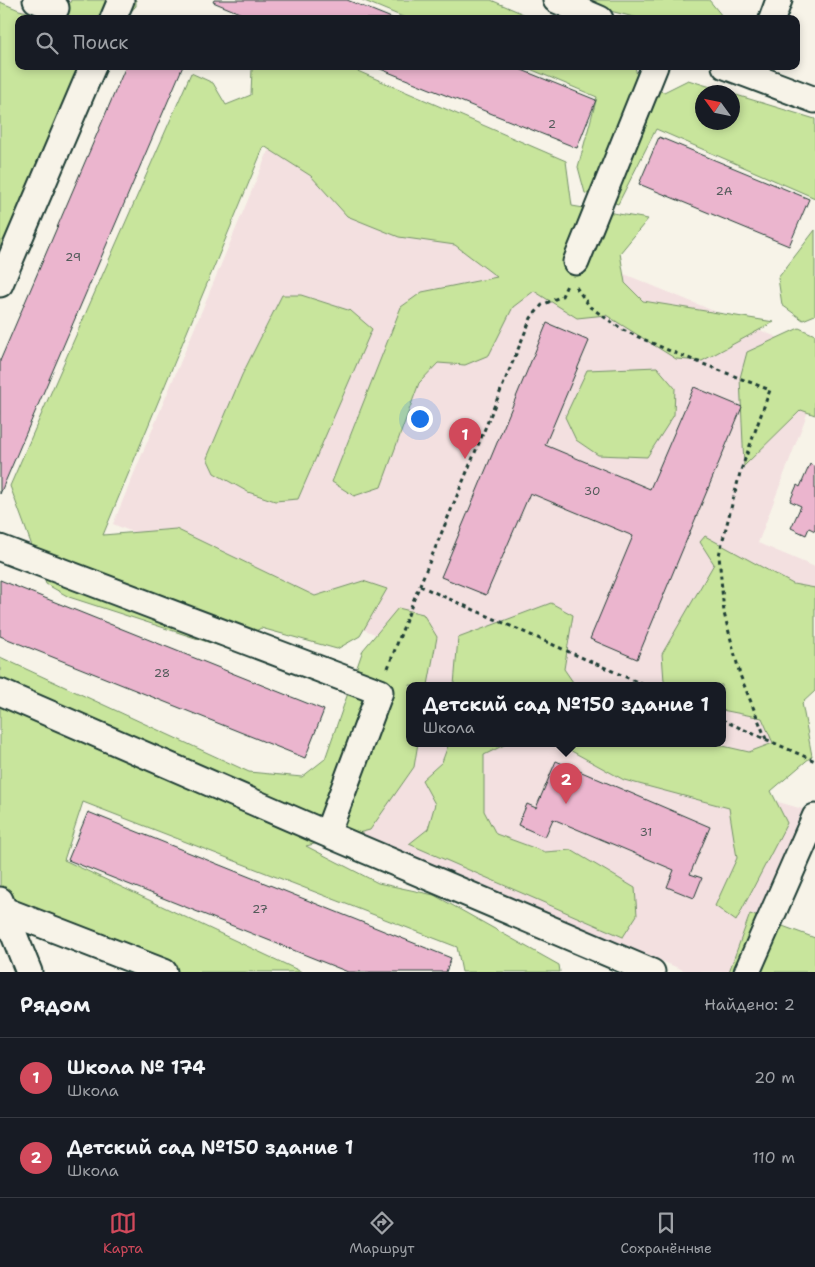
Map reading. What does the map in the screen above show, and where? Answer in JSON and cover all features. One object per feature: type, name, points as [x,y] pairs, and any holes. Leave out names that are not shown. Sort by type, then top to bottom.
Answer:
[{"type":"street","points":[[115,15],[121,0]]},
{"type":"street","points":[[556,0],[591,15]]},
{"type":"street","points":[[773,15],[779,0]]},
{"type":"street","points":[[0,284],[90,70]]},
{"type":"street","points":[[576,262],[653,70]]},
{"type":"street","points":[[753,71],[815,100]]},
{"type":"street","points":[[0,548],[380,692],[328,834]]},
{"type":"street","points":[[0,692],[652,972]]},
{"type":"street","points":[[747,972],[815,817]]},
{"type":"street","points":[[2,905],[29,972]]},
{"type":"street","points":[[2,905],[164,972]]},
{"type":"path","points":[[380,692],[420,586],[531,318],[542,305],[562,296],[570,279],[590,307],[623,330],[670,352],[770,390],[740,473],[719,555],[724,613],[740,675],[766,739]]},
{"type":"path","points":[[420,586],[637,682]]},
{"type":"path","points":[[726,722],[815,760]]},
{"type":"shaded area","points":[[277,130],[815,353],[815,393],[758,543],[815,567],[815,671],[761,797],[806,810],[736,972],[688,972],[339,828],[408,648],[113,524]]},
{"type":"green space","points":[[71,0],[136,0],[136,6],[128,15],[65,15]]},
{"type":"green space","points":[[362,0],[491,0],[526,15],[398,15]]},
{"type":"green space","points":[[576,0],[709,0],[721,15],[626,15],[582,4]]},
{"type":"green space","points":[[0,2],[19,10],[40,15],[15,15],[15,70],[78,70],[72,91],[0,263]]},
{"type":"green space","points":[[252,70],[355,70],[566,161],[572,206],[648,219],[620,253],[625,283],[643,301],[774,322],[702,361],[676,359],[606,315],[577,318],[534,291],[513,307],[489,355],[465,365],[438,363],[419,383],[381,487],[354,496],[332,482],[401,307],[422,292],[497,277],[455,245],[399,237],[347,216],[311,176],[264,146],[103,535],[176,529],[315,596],[363,581],[387,589],[360,636],[337,649],[261,628],[226,648],[69,597],[46,584],[10,486],[191,73],[213,83],[226,105],[251,95]]},
{"type":"green space","points":[[533,70],[636,70],[639,86],[664,92],[688,80],[704,85],[695,85],[695,130],[740,130],[740,96],[815,119],[815,198],[656,129],[618,204],[585,193],[578,167],[597,97]]},
{"type":"green space","points":[[815,230],[815,315],[803,320],[782,305],[778,278]]},
{"type":"green space","points":[[282,295],[301,295],[351,311],[372,329],[298,499],[275,501],[248,492],[214,473],[207,458],[242,375]]},
{"type":"green space","points":[[799,328],[815,335],[815,415],[801,410],[744,466],[740,378],[747,352]]},
{"type":"green space","points":[[657,367],[675,388],[674,415],[647,457],[598,455],[576,440],[565,417],[587,370]]},
{"type":"green space","points":[[705,536],[793,584],[815,588],[815,691],[802,703],[812,756],[771,791],[787,823],[736,921],[715,906],[737,858],[729,808],[624,780],[564,747],[726,747],[749,752],[773,743],[762,718],[726,711],[726,682],[664,681],[662,654],[714,564],[700,542]]},
{"type":"green space","points":[[551,603],[573,615],[564,669],[573,682],[454,682],[458,638]]},
{"type":"green space","points":[[398,608],[423,614],[437,637],[429,682],[406,682],[406,747],[417,747],[414,767],[370,830],[306,846],[378,883],[434,895],[559,965],[560,972],[462,972],[457,947],[83,802],[64,860],[302,972],[161,972],[30,906],[0,920],[0,657],[249,772],[302,777],[325,759],[363,650]]},
{"type":"green space","points":[[448,747],[500,747],[484,755],[484,811],[496,834],[545,852],[571,850],[635,888],[637,915],[623,937],[409,844],[428,829],[435,804],[422,780],[442,762]]},
{"type":"green space","points":[[750,914],[815,938],[815,972],[729,972]]},
{"type":"building","points":[[214,0],[347,0],[384,15],[244,15],[213,2]]},
{"type":"building","points":[[124,70],[181,70],[0,494],[0,361]]},
{"type":"building","points":[[383,70],[522,70],[596,100],[577,148]]},
{"type":"building","points":[[659,137],[809,199],[789,246],[639,184]]},
{"type":"building","points":[[547,323],[589,341],[545,445],[650,489],[694,387],[742,407],[637,659],[590,639],[633,536],[530,493],[486,595],[441,577]]},
{"type":"building","points":[[810,464],[815,467],[815,531],[809,528],[806,535],[791,528],[801,506],[790,501],[797,485],[800,487]]},
{"type":"building","points":[[0,580],[324,710],[305,758],[0,636]]},
{"type":"building","points":[[556,761],[710,827],[690,874],[702,878],[694,898],[667,887],[674,870],[553,819],[545,837],[518,825],[527,804],[536,808]]},
{"type":"building","points":[[88,812],[451,958],[446,972],[348,972],[68,860]]},
{"type":"place","name":"Школа № 174","points":[[465,459]]},
{"type":"place","name":"Детский сад №150 здание 1","points":[[566,804]]}]
